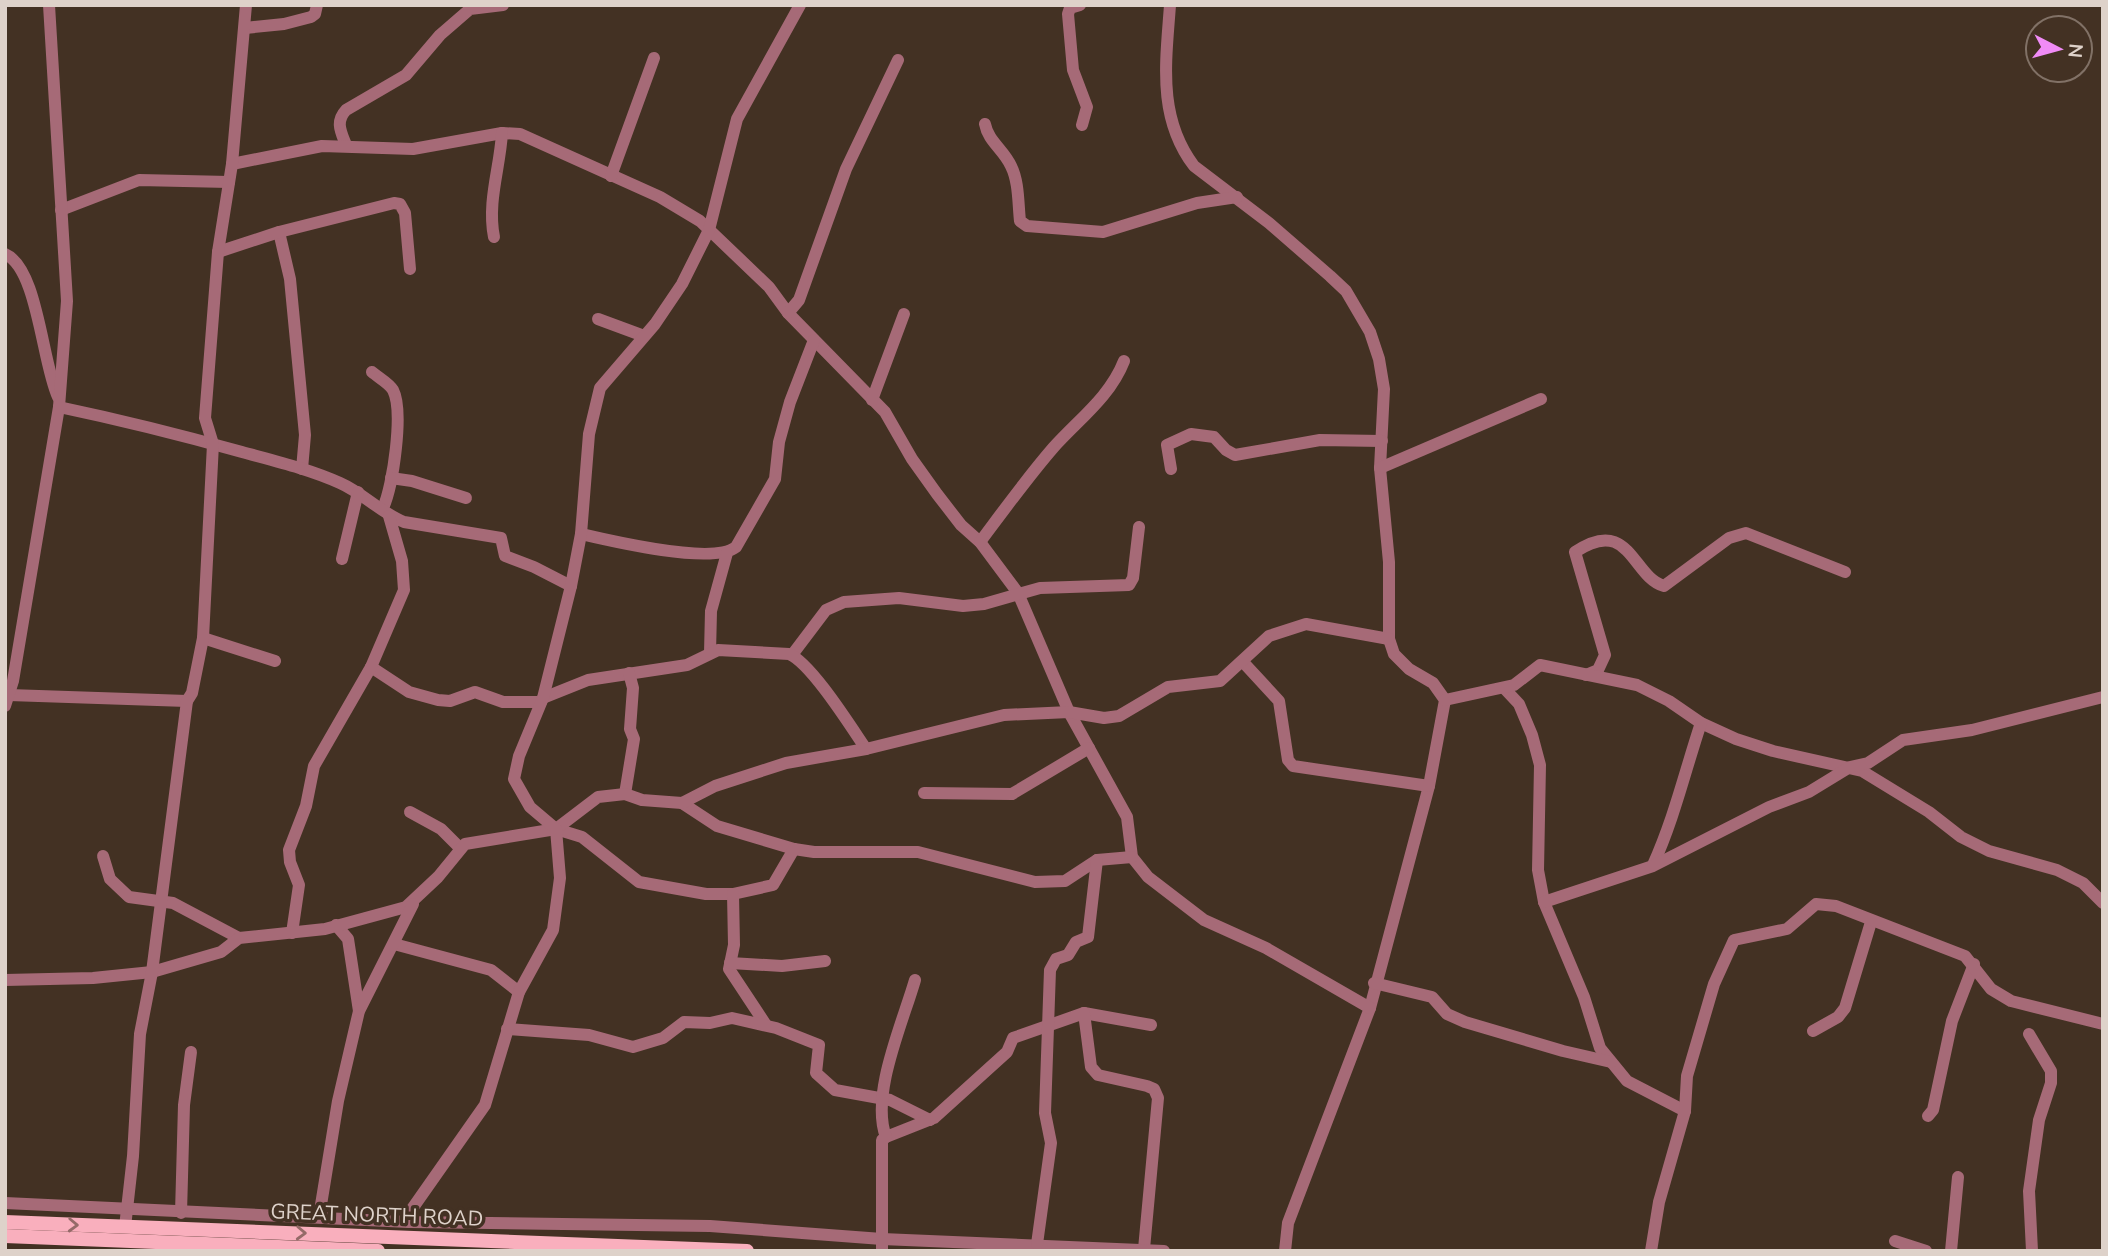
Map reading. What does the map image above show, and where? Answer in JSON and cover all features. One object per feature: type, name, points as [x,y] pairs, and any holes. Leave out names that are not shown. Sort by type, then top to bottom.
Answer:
[{"type":"main road","name":"GREAT NORTH ROAD","points":[[5,1222],[126,1240],[747,1251]]},
{"type":"main road","name":"GREAT NORTH ROAD","points":[[5,1236],[377,1251]]},
{"type":"street","points":[[49,5],[67,301],[59,403],[7,700],[187,701]]},
{"type":"street","points":[[126,1240],[140,1034],[152,972],[187,701],[192,693],[203,638],[212,444],[205,418],[218,252],[232,164],[246,5]]},
{"type":"street","points":[[245,28],[284,24],[311,17],[315,14],[317,5]]},
{"type":"street","points":[[345,145],[339,125],[340,117],[346,110],[406,75],[440,35],[470,9],[503,5]]},
{"type":"street","points":[[794,849],[773,885],[733,894],[706,894],[639,882],[582,837],[555,829],[530,807],[514,779],[519,756],[542,700],[571,586],[581,534],[589,434],[600,388],[644,336],[682,284],[709,230],[737,118],[800,5]]},
{"type":"street","points":[[1080,5],[1070,8],[1068,14],[1073,70],[1087,107],[1082,125]]},
{"type":"street","points":[[1170,5],[1164,74],[1167,107],[1176,138],[1194,166],[1237,197],[1330,276],[1356,307],[1380,359],[1384,388],[1380,468],[1389,562],[1389,639],[1394,654],[1409,668],[1433,683],[1445,700],[1429,786],[1374,983],[1370,1008],[1288,1223],[1285,1251]]},
{"type":"street","points":[[611,176],[654,58]]},
{"type":"street","points":[[788,313],[799,300],[846,169],[898,60]]},
{"type":"street","points":[[985,124],[990,138],[1011,164],[1020,220],[1027,226],[1103,232],[1197,203],[1237,197]]},
{"type":"street","points":[[232,164],[322,146],[413,149],[502,134],[520,134],[660,197],[709,230],[769,287],[788,313],[885,412],[912,459],[937,494],[961,525],[981,542],[1018,593],[1069,712],[1127,817],[1132,857],[1148,877],[1204,920],[1266,948],[1370,1008]]},
{"type":"street","points":[[494,237],[491,221],[493,188],[502,134]]},
{"type":"street","points":[[61,210],[139,180],[229,182]]},
{"type":"street","points":[[218,252],[279,232],[394,203],[400,204],[405,214],[410,269]]},
{"type":"street","points":[[279,232],[290,279],[305,435],[302,469]]},
{"type":"street","points":[[5,254],[17,261],[27,278],[48,370],[59,403]]},
{"type":"street","points":[[872,400],[904,314]]},
{"type":"street","points":[[598,319],[644,336]]},
{"type":"street","points":[[710,653],[711,611],[727,553],[740,542],[775,479],[779,442],[790,402],[814,340]]},
{"type":"street","points":[[981,542],[1052,450],[1103,396],[1118,376],[1124,361]]},
{"type":"street","points":[[292,933],[299,885],[290,862],[289,850],[306,806],[311,775],[335,726],[371,667],[404,590],[402,561],[386,512],[397,401],[391,386],[372,372]]},
{"type":"street","points":[[1380,468],[1541,399]]},
{"type":"street","points":[[59,403],[302,469],[358,492],[404,522],[501,538],[505,556],[571,586]]},
{"type":"street","points":[[1171,469],[1167,445],[1191,434],[1214,437],[1235,455],[1320,440],[1382,441]]},
{"type":"street","points":[[391,478],[412,481],[466,498]]},
{"type":"street","points":[[342,559],[358,492]]},
{"type":"street","points":[[792,655],[826,610],[834,604],[889,598],[962,606],[984,604],[1040,588],[1129,584],[1133,578],[1139,527]]},
{"type":"street","points":[[1586,675],[1598,670],[1605,655],[1575,552],[1582,547],[1596,542],[1622,546],[1635,556],[1655,582],[1664,586],[1729,538],[1746,533],[1845,572]]},
{"type":"street","points":[[581,534],[647,549],[727,553]]},
{"type":"street","points":[[682,803],[715,786],[778,766],[866,749],[1004,715],[1069,712],[1104,718],[1119,716],[1168,687],[1220,681],[1269,636],[1306,624],[1389,639]]},
{"type":"street","points":[[203,638],[275,661]]},
{"type":"street","points":[[371,667],[409,692],[438,700],[450,701],[475,692],[503,702],[542,700],[588,680],[687,665],[710,653],[723,650],[792,655],[837,705],[866,749]]},
{"type":"street","points":[[1243,662],[1279,701],[1288,760],[1293,766],[1429,786]]},
{"type":"street","points":[[1445,700],[1514,685],[1540,665],[1644,688],[1701,723],[1773,751],[1850,767],[1886,784],[1961,837],[1989,851],[2057,870],[2098,887],[2103,903]]},
{"type":"street","points":[[625,794],[634,739],[630,729],[633,688],[629,673]]},
{"type":"street","points":[[1504,688],[1519,704],[1532,735],[1540,765],[1538,870],[1544,902],[1584,998],[1600,1048],[1627,1081],[1685,1111]]},
{"type":"street","points":[[1544,902],[1653,866],[1769,807],[1809,792],[1850,767],[1868,763],[1903,740],[1972,730],[2103,697]]},
{"type":"street","points":[[1653,866],[1674,815],[1681,780],[1701,723]]},
{"type":"street","points":[[924,793],[1012,794],[1089,748]]},
{"type":"street","points":[[319,1217],[338,1101],[359,1011],[413,904],[439,877],[460,848],[471,841],[555,829],[589,802],[625,794],[642,800],[682,803],[717,826],[794,849],[814,852],[918,852],[1035,882],[1065,881],[1097,860],[1132,857]]},
{"type":"street","points":[[410,812],[441,829],[460,848]]},
{"type":"street","points":[[409,1222],[412,1209],[485,1105],[519,992],[557,916],[561,878],[555,829]]},
{"type":"street","points":[[103,856],[110,878],[129,897],[180,906],[239,938]]},
{"type":"street","points":[[1037,1244],[1051,1143],[1045,1113],[1050,970],[1056,959],[1066,956],[1076,943],[1085,940],[1089,935],[1097,860]]},
{"type":"street","points":[[733,894],[734,945],[730,963],[732,974],[766,1025]]},
{"type":"street","points":[[5,980],[93,978],[152,972],[221,951],[239,938],[336,926],[413,904]]},
{"type":"street","points":[[1651,1251],[1659,1202],[1685,1111],[1687,1076],[1714,984],[1734,940],[1787,929],[1816,904],[1845,908],[1871,922],[1888,924],[1965,956],[1974,964],[1991,989],[2011,1002],[2103,1024]]},
{"type":"street","points":[[1814,1031],[1838,1017],[1845,1008],[1871,922]]},
{"type":"street","points":[[336,926],[348,939],[359,1011]]},
{"type":"street","points":[[394,944],[491,971],[519,992]]},
{"type":"street","points":[[730,963],[782,967],[825,961]]},
{"type":"street","points":[[1928,1116],[1933,1110],[1952,1021],[1974,964]]},
{"type":"street","points":[[886,1137],[882,1127],[886,1075],[915,980]]},
{"type":"street","points":[[1374,983],[1432,997],[1447,1014],[1465,1022],[1611,1062]]},
{"type":"street","points":[[1084,1013],[1091,1067],[1098,1075],[1154,1089],[1158,1098],[1144,1249]]},
{"type":"street","points":[[882,1245],[882,1140],[930,1121],[1007,1052],[1013,1038],[1084,1013],[1151,1026]]},
{"type":"street","points":[[507,1029],[602,1037],[629,1047],[663,1038],[684,1022],[710,1023],[732,1018],[766,1025],[819,1045],[816,1073],[828,1086],[843,1093],[884,1099],[930,1121]]},
{"type":"street","points":[[2029,1034],[2051,1071],[2051,1083],[2039,1120],[2029,1191],[2032,1251]]},
{"type":"street","points":[[181,1213],[184,1105],[191,1052]]},
{"type":"street","points":[[1951,1251],[1958,1177]]},
{"type":"street","points":[[5,1203],[126,1211],[409,1222],[710,1226],[882,1245],[1037,1244],[1164,1251]]},
{"type":"street","points":[[1895,1241],[1926,1251]]}]
